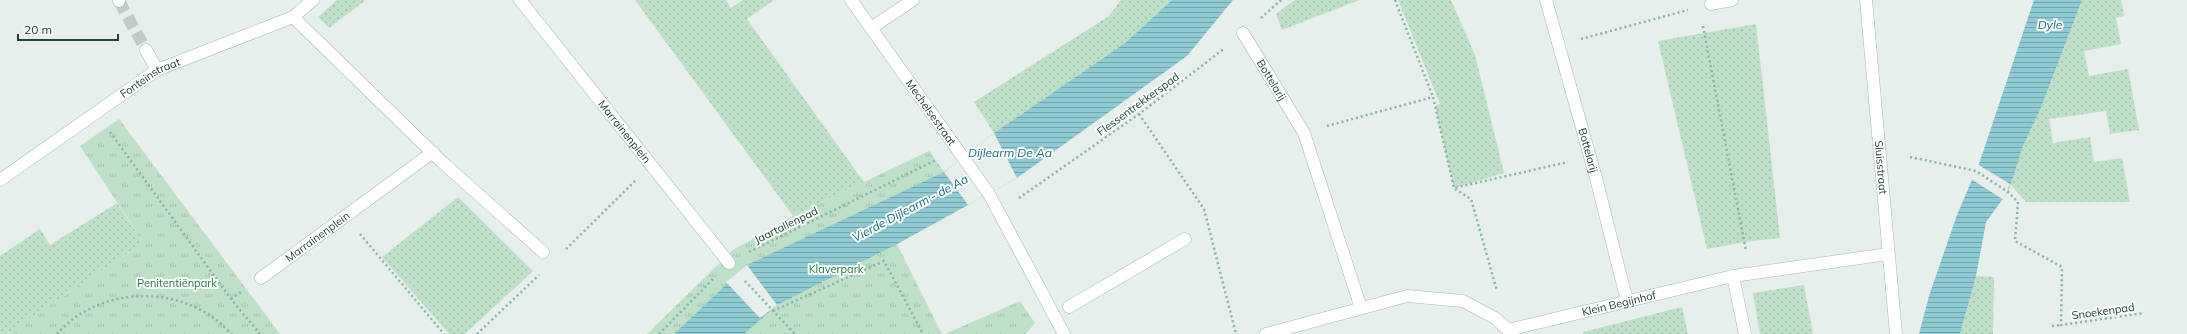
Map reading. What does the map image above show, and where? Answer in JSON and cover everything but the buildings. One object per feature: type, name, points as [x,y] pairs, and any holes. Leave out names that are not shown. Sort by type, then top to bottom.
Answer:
[{"type":"street","name":"Fonteinstraat","points":[[0,180],[157,70],[293,17],[313,0]]},
{"type":"street","name":"Marrainenplein","points":[[520,0],[729,263]]},
{"type":"street","name":"Mechelsestraat","points":[[851,0],[989,194],[1064,334]]},
{"type":"street","points":[[871,28],[913,0]]},
{"type":"street","name":"Bottelarij","points":[[1546,0],[1628,301]]},
{"type":"street","points":[[1711,4],[1732,0]]},
{"type":"street","name":"Sluisstraat","points":[[1866,0],[1896,334]]},
{"type":"street","points":[[293,17],[433,152],[543,252]]},
{"type":"street","name":"Bottelarij","points":[[1243,33],[1304,133],[1361,308]]},
{"type":"street","points":[[146,50],[157,70]]},
{"type":"street","name":"Marrainenplein","points":[[260,278],[433,152]]},
{"type":"street","points":[[1069,307],[1185,239]]},
{"type":"street","name":"Klein Begijnhof","points":[[1509,332],[1628,301],[1733,276],[1888,254]]},
{"type":"street","points":[[1733,276],[1745,334]]},
{"type":"street","points":[[1266,334],[1407,296],[1443,298],[1463,301],[1496,318],[1509,332]]},
{"type":"path","name":"Flessentrekkerspad","points":[[999,212],[1139,114],[1243,33],[1281,0]]},
{"type":"path","points":[[1395,0],[1433,97],[1454,188],[1471,199],[1509,332]]},
{"type":"path","points":[[1559,45],[1691,10]]},
{"type":"path","points":[[1702,20],[1751,273]]},
{"type":"path","points":[[1304,133],[1433,97]]},
{"type":"path","points":[[95,113],[231,299],[260,334]]},
{"type":"path","points":[[1454,188],[1590,157]]},
{"type":"path","name":"Snoekenpad","points":[[1910,157],[1976,171],[2008,192],[2018,202],[2015,241],[2062,267],[2061,325],[2144,313]]},
{"type":"path","name":"Jaartallenpad","points":[[659,334],[729,263],[777,237],[940,158]]},
{"type":"path","points":[[560,255],[618,199]]},
{"type":"path","points":[[359,233],[444,334]]},
{"type":"path","points":[[772,310],[884,261],[923,334]]},
{"type":"path","points":[[477,334],[544,271]]},
{"type":"path","points":[[742,278],[795,334]]},
{"type":"path","points":[[57,334],[81,313],[102,303],[124,297],[147,296],[170,299],[192,306],[212,317],[231,334]]},
{"type":"path","points":[[2052,326],[2061,325]]},
{"type":"green space","points":[[337,0],[366,0],[329,28],[318,17]]},
{"type":"green space","points":[[635,0],[726,0],[731,8],[743,0],[774,0],[747,19],[864,182],[793,216]]},
{"type":"green space","points":[[1121,0],[1172,0],[1125,43],[994,133],[974,102],[1109,16]]},
{"type":"green space","points":[[1295,0],[1359,0],[1282,30],[1276,14]]},
{"type":"green space","points":[[1398,0],[1451,0],[1475,55],[1504,173],[1454,188],[1435,106],[1440,104]]},
{"type":"green space","points":[[2082,0],[2121,0],[2124,16],[2116,18],[2121,44],[2084,51],[2089,76],[2128,69],[2139,130],[2110,134],[2106,111],[2049,119],[2053,143],[2090,137],[2094,162],[2122,158],[2130,202],[2026,202],[2010,184],[2023,146],[2040,110]]},
{"type":"green space","points":[[1756,24],[1780,238],[1744,242],[1707,249],[1658,41]]},
{"type":"green space","name":"Penitentiënpark","points":[[119,119],[280,334],[6,334],[144,243],[80,146]]},
{"type":"green space","name":"Klaverpark","points":[[929,151],[968,205],[897,244],[942,334],[647,334],[733,250],[793,216]]},
{"type":"green space","points":[[458,197],[533,271],[465,334],[449,334],[382,257]]},
{"type":"green space","points":[[117,203],[144,243],[6,334],[0,334],[0,256],[40,229],[50,245]]},
{"type":"green space","points":[[1976,276],[1994,277],[1993,334],[1960,334]]},
{"type":"green space","points":[[1804,285],[1813,334],[1760,334],[1753,293]]},
{"type":"green space","points":[[1020,301],[1035,323],[1026,334],[945,334]]},
{"type":"green space","points":[[1682,307],[1688,334],[1583,334],[1583,332]]},
{"type":"water","points":[[1172,0],[1233,0],[1187,56],[1017,178],[897,244],[777,305],[744,334],[674,334],[747,265],[944,172],[994,133],[1125,43]]},
{"type":"water","name":"Dyle","points":[[2034,0],[2082,0],[2040,110],[2023,146],[2008,192],[1986,222],[1976,276],[1960,334],[1919,334],[1929,296],[1957,215],[1980,161]]},
{"type":"pier","points":[[994,133],[1017,178],[968,205],[944,172]]},
{"type":"pier","points":[[1977,164],[2010,184],[2004,200],[1971,179]]},
{"type":"pier","points":[[747,265],[777,305],[760,318],[726,282]]},
{"type":"tunnel","points":[[119,1],[146,50]]},
{"type":"water label","name":"Dijlearm De Aa","points":[[1010,152]]},
{"type":"water label","name":"Vierde Dijlearm - de Aa","points":[[910,208]]}]
